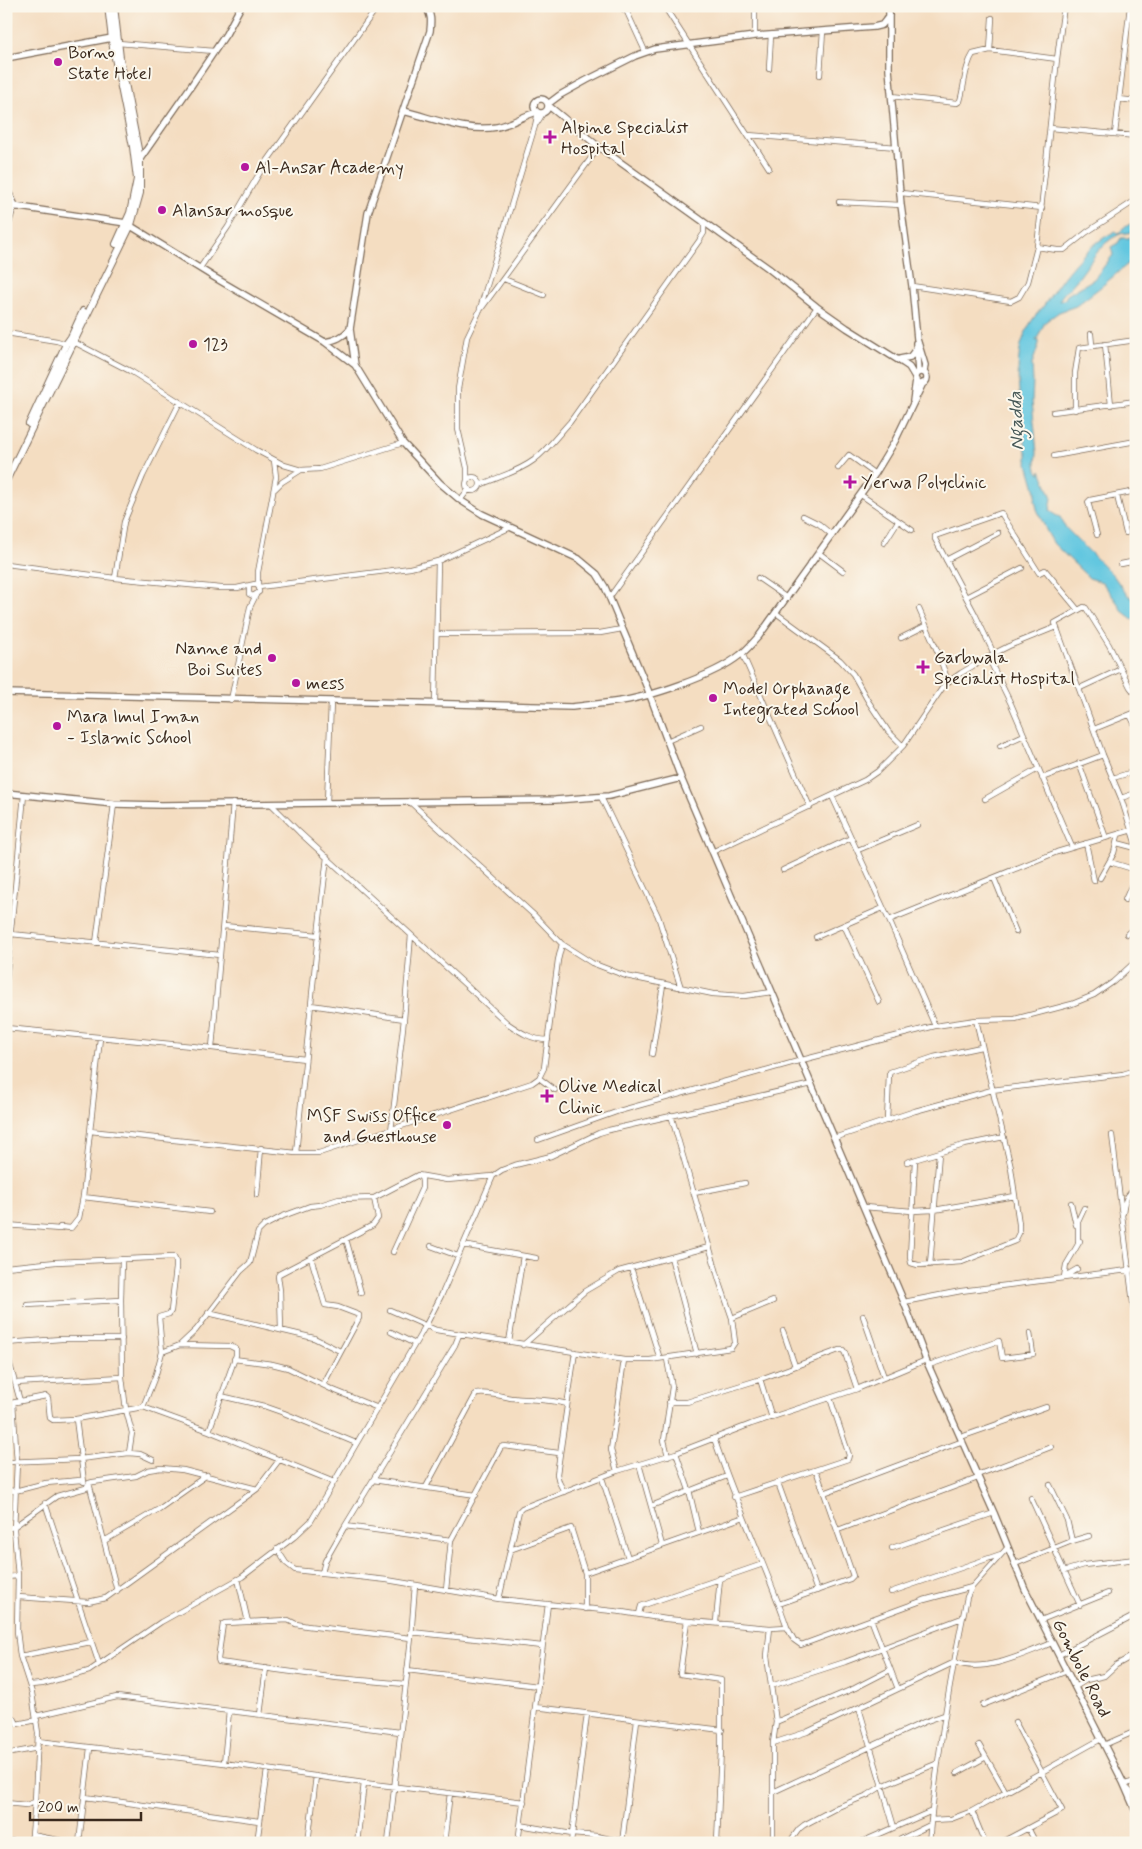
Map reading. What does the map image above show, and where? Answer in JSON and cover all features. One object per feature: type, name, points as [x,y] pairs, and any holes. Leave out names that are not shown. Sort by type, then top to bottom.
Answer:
[{"type":"main road","points":[[6,471],[66,344],[129,224],[137,179],[108,6]]},
{"type":"main road","points":[[6,481],[129,224],[140,193],[140,159],[118,43],[114,6]]},
{"type":"street","points":[[140,159],[214,51],[239,13],[241,6]]},
{"type":"street","points":[[200,268],[228,227],[258,175],[378,6]]},
{"type":"street","points":[[355,365],[350,329],[364,231],[368,213],[430,31],[431,20],[425,6]]},
{"type":"street","points":[[615,6],[627,12],[646,51]]},
{"type":"street","points":[[664,6],[769,168]]},
{"type":"street","points":[[889,6],[888,54],[891,96],[901,205],[912,286],[918,375],[919,383],[923,383]]},
{"type":"street","points":[[912,286],[998,300],[1015,300],[1028,282],[1037,247],[1064,6]]},
{"type":"street","points":[[1115,134],[1130,6]]},
{"type":"street","points":[[753,7],[755,11],[755,36]]},
{"type":"street","points":[[469,489],[467,486],[467,468],[458,429],[458,388],[467,337],[479,312],[540,112],[560,95],[646,51],[755,36],[879,26],[889,16]]},
{"type":"street","points":[[990,50],[992,18]]},
{"type":"street","points":[[820,75],[823,31]]},
{"type":"street","points":[[769,69],[771,35]]},
{"type":"street","points":[[6,58],[112,38]]},
{"type":"street","points":[[118,43],[214,51]]},
{"type":"street","points":[[891,96],[960,101],[967,63],[973,54],[990,50],[1057,59]]},
{"type":"street","points":[[525,115],[540,99],[560,95]]},
{"type":"street","points":[[6,693],[572,707],[615,702],[705,675],[742,653],[759,636],[875,474],[895,441],[927,378],[918,375],[909,367],[817,307],[768,268],[566,122],[544,99]]},
{"type":"street","points":[[1119,99],[1136,101]]},
{"type":"street","points":[[534,104],[540,112],[566,122]]},
{"type":"street","points":[[403,111],[466,127],[486,129],[508,124],[525,115],[540,112]]},
{"type":"street","points":[[1050,128],[1136,136]]},
{"type":"street","points":[[748,135],[896,147]]},
{"type":"street","points":[[479,312],[599,147]]},
{"type":"street","points":[[6,188],[15,206],[6,235]]},
{"type":"street","points":[[901,193],[1042,208]]},
{"type":"street","points":[[1037,247],[1064,250],[1087,232],[1136,200]]},
{"type":"street","points":[[839,202],[901,205]]},
{"type":"street","points":[[6,205],[129,224],[325,342],[355,365]]},
{"type":"street","points":[[704,223],[704,233]]},
{"type":"street","points":[[469,489],[476,490],[480,485],[517,470],[533,461],[546,449],[570,422],[704,233],[713,229]]},
{"type":"street","points":[[504,279],[544,295]]},
{"type":"street","points":[[609,598],[817,307]]},
{"type":"street","points":[[325,342],[335,340],[350,329]]},
{"type":"street","points":[[6,333],[66,344]]},
{"type":"street","points":[[1090,334],[1092,345]]},
{"type":"street","points":[[912,407],[918,375],[925,365],[916,339]]},
{"type":"street","points":[[1074,410],[1078,350],[1080,347],[1136,340]]},
{"type":"street","points":[[74,342],[132,372],[274,460],[301,470],[320,469],[403,443]]},
{"type":"street","points":[[1105,344],[1111,405]]},
{"type":"street","points":[[897,359],[910,357],[916,348]]},
{"type":"street","name":"Gombole Road","points":[[355,365],[403,443],[431,475],[460,500],[482,514],[572,556],[586,564],[597,574],[622,629],[712,852],[904,1302],[927,1362],[994,1513],[1024,1589],[1103,1742],[1136,1812]]},
{"type":"street","points":[[1053,412],[1136,401]]},
{"type":"street","points":[[115,578],[124,522],[143,476],[180,402]]},
{"type":"street","points":[[1054,456],[1136,441]]},
{"type":"street","points":[[838,468],[849,454],[875,474]]},
{"type":"street","points":[[231,700],[250,607],[258,590],[258,572],[274,490],[276,469],[274,460]]},
{"type":"street","points":[[467,468],[480,485]]},
{"type":"street","points":[[274,490],[282,482],[301,470]]},
{"type":"street","points":[[467,481],[476,478],[493,479]]},
{"type":"street","points":[[460,500],[469,489]]},
{"type":"street","points":[[1097,535],[1088,502],[1090,500],[1136,491]]},
{"type":"street","points":[[861,495],[912,530]]},
{"type":"street","points":[[1117,496],[1126,533]]},
{"type":"street","points":[[994,654],[934,538],[935,536],[1001,513],[1040,573],[1045,570],[1078,610]]},
{"type":"street","points":[[803,516],[818,524],[832,535]]},
{"type":"street","points":[[884,543],[898,521]]},
{"type":"street","points":[[6,564],[115,578],[258,590],[410,568],[438,561],[509,528]]},
{"type":"street","points":[[946,560],[998,534]]},
{"type":"street","points":[[819,553],[844,571]]},
{"type":"street","points":[[435,704],[438,561]]},
{"type":"street","points":[[1121,564],[1136,561]]},
{"type":"street","points":[[966,597],[1022,568]]},
{"type":"street","points":[[250,607],[249,589],[258,572]]},
{"type":"street","points":[[758,578],[787,598]]},
{"type":"street","points":[[249,589],[258,590]]},
{"type":"street","points":[[1117,843],[1136,846],[1133,827],[1103,755],[1055,623],[1084,607],[1086,608],[1131,689],[1136,691]]},
{"type":"street","points":[[919,609],[939,655],[948,682]]},
{"type":"street","points":[[776,613],[840,660],[854,674],[868,701],[888,731],[903,746]]},
{"type":"street","points":[[901,638],[925,626]]},
{"type":"street","points":[[712,852],[865,780],[878,771],[903,746],[948,682],[1009,646],[1056,627]]},
{"type":"street","points":[[437,634],[600,633],[622,629]]},
{"type":"street","points":[[742,653],[810,807]]},
{"type":"street","points":[[988,657],[1011,704],[1072,847]]},
{"type":"street","points":[[1080,688],[1121,669]]},
{"type":"street","points":[[327,802],[331,702]]},
{"type":"street","points":[[1094,729],[1136,712]]},
{"type":"street","points":[[1130,715],[1136,727]]},
{"type":"street","points":[[667,741],[701,726]]},
{"type":"street","points":[[1000,746],[1024,735]]},
{"type":"street","points":[[1042,778],[1103,755]]},
{"type":"street","points":[[1079,764],[1106,838]]},
{"type":"street","points":[[985,799],[1038,769]]},
{"type":"street","points":[[1113,778],[1136,771]]},
{"type":"street","points":[[6,792],[114,804],[161,806],[233,803],[555,800],[600,797],[681,778]]},
{"type":"street","points":[[1121,798],[1136,793]]},
{"type":"street","points":[[6,981],[24,794]]},
{"type":"street","points":[[832,796],[858,850],[935,1026]]},
{"type":"street","points":[[600,797],[658,916],[681,988]]},
{"type":"street","points":[[409,801],[535,916],[562,944],[592,964],[626,976],[713,994],[744,996],[772,992]]},
{"type":"street","points":[[212,1048],[224,926],[233,803]]},
{"type":"street","points":[[270,803],[508,1023],[523,1034],[538,1040],[548,1040]]},
{"type":"street","points":[[96,943],[114,804]]},
{"type":"street","points":[[858,850],[917,826]]},
{"type":"street","points":[[889,920],[1072,847],[1118,835],[1133,827]]},
{"type":"street","points":[[1100,878],[1110,862],[1118,835]]},
{"type":"street","points":[[783,870],[851,838]]},
{"type":"street","points":[[1086,843],[1094,881]]},
{"type":"street","points":[[296,1153],[327,857]]},
{"type":"street","points":[[1110,862],[1136,870]]},
{"type":"street","points":[[1125,900],[1136,875]]},
{"type":"street","points":[[994,878],[1016,932]]},
{"type":"street","points":[[6,904],[14,905]]},
{"type":"street","points":[[816,937],[883,908]]},
{"type":"street","points":[[844,925],[879,1002]]},
{"type":"street","points":[[224,926],[318,935]]},
{"type":"street","points":[[1127,934],[1136,926]]},
{"type":"street","points":[[11,934],[220,955]]},
{"type":"street","points":[[391,1131],[404,1019],[411,935]]},
{"type":"street","points":[[90,1131],[296,1153],[319,1153],[391,1131],[532,1083],[539,1078],[544,1068],[558,960],[562,944]]},
{"type":"street","points":[[538,1140],[619,1111],[802,1060],[935,1026],[976,1020],[1015,1019],[1072,1004],[1094,994],[1112,982],[1136,961]]},
{"type":"street","points":[[652,1054],[664,985]]},
{"type":"street","points":[[311,1005],[404,1019]]},
{"type":"street","points":[[915,1160],[911,1263],[930,1265],[962,1262],[1015,1241],[1019,1233],[1018,1210],[1011,1168],[976,1020]]},
{"type":"street","points":[[6,1028],[306,1059]]},
{"type":"street","points":[[6,1225],[60,1230],[60,1227],[71,1228],[79,1218],[100,1038]]},
{"type":"street","points":[[887,1121],[890,1072],[934,1058],[981,1047]]},
{"type":"street","points":[[834,1138],[915,1111],[992,1090],[1123,1074],[1136,1070]]},
{"type":"street","points":[[539,1078],[555,1090]]},
{"type":"street","points":[[162,1352],[180,1345],[196,1330],[241,1271],[250,1263],[258,1232],[264,1226],[310,1206],[320,1205],[339,1198],[374,1198],[418,1175],[447,1180],[493,1176],[515,1165],[551,1156],[599,1133],[812,1084]]},
{"type":"street","points":[[390,1310],[436,1330],[459,1335],[624,1360],[660,1359],[734,1346],[732,1318],[671,1115]]},
{"type":"street","points":[[1112,1136],[1136,1327]]},
{"type":"street","points":[[907,1162],[964,1145],[1004,1137]]},
{"type":"street","points":[[257,1195],[261,1148]]},
{"type":"street","points":[[930,1265],[938,1153]]},
{"type":"street","points":[[394,1252],[422,1188],[422,1179],[418,1175]]},
{"type":"street","points":[[30,1685],[42,1684],[89,1671],[161,1622],[238,1579],[294,1537],[311,1521],[426,1325],[442,1294],[493,1176]]},
{"type":"street","points":[[694,1193],[745,1183]]},
{"type":"street","points":[[1122,1222],[1124,1203],[1131,1191],[1136,1189]]},
{"type":"street","points":[[864,1207],[912,1212],[1015,1196]]},
{"type":"street","points":[[82,1197],[210,1212]]},
{"type":"street","points":[[281,1330],[279,1274],[346,1240],[376,1222],[378,1218],[374,1198]]},
{"type":"street","points":[[1064,1277],[1066,1265],[1079,1242],[1071,1203]]},
{"type":"street","points":[[1078,1232],[1080,1214],[1084,1208]]},
{"type":"street","points":[[346,1240],[361,1293]]},
{"type":"street","points":[[463,1245],[536,1258]]},
{"type":"street","points":[[431,1246],[458,1256]]},
{"type":"street","points":[[523,1345],[585,1291],[619,1271],[710,1247]]},
{"type":"street","points":[[509,1342],[523,1256]]},
{"type":"street","points":[[6,1267],[56,1262],[174,1257],[176,1262],[171,1311],[169,1314],[159,1317],[162,1352],[156,1374],[142,1408]]},
{"type":"street","points":[[671,1257],[697,1354]]},
{"type":"street","points":[[311,1258],[325,1305],[338,1307],[359,1315],[323,1385]]},
{"type":"street","points":[[122,1260],[122,1377],[126,1410],[132,1433],[129,1453]]},
{"type":"street","points":[[631,1268],[660,1359]]},
{"type":"street","points":[[1064,1277],[1077,1269]]},
{"type":"street","points":[[904,1302],[961,1291],[1136,1269]]},
{"type":"street","points":[[27,1305],[121,1300]]},
{"type":"street","points":[[732,1318],[773,1302]]},
{"type":"street","points":[[208,1313],[314,1338],[340,1351]]},
{"type":"street","points":[[863,1316],[884,1378]]},
{"type":"street","points":[[784,1331],[795,1366]]},
{"type":"street","points":[[391,1332],[415,1344]]},
{"type":"street","points":[[499,1599],[522,1508],[617,1471],[668,1456],[927,1362],[999,1341],[1002,1358],[1033,1354],[1030,1333]]},
{"type":"street","points":[[322,1573],[325,1561],[345,1526],[455,1345],[459,1335]]},
{"type":"street","points":[[6,1343],[122,1339]]},
{"type":"street","points":[[180,1345],[230,1346],[236,1349],[209,1431]]},
{"type":"street","points":[[6,1350],[20,1401]]},
{"type":"street","points":[[670,1402],[687,1402],[760,1379],[839,1350],[843,1350],[857,1389]]},
{"type":"street","points":[[564,1492],[557,1474],[575,1352]]},
{"type":"street","points":[[667,1358],[672,1387],[664,1440],[668,1456]]},
{"type":"street","points":[[234,1359],[288,1368],[378,1408]]},
{"type":"street","points":[[617,1471],[611,1450],[624,1360]]},
{"type":"street","points":[[15,1383],[122,1377]]},
{"type":"street","points":[[760,1379],[772,1418]]},
{"type":"street","points":[[426,1488],[476,1394],[549,1400],[567,1404]]},
{"type":"street","points":[[6,1404],[46,1396],[48,1398],[50,1418],[53,1420],[76,1419],[142,1408],[209,1431],[334,1482]]},
{"type":"street","points":[[221,1396],[264,1406],[356,1443]]},
{"type":"street","points":[[734,1497],[848,1459],[849,1455],[830,1398]]},
{"type":"street","points":[[13,1403],[16,1462],[17,1631],[20,1656],[30,1685],[37,1718],[38,1741],[31,1839]]},
{"type":"street","points":[[824,1493],[1046,1407]]},
{"type":"street","points":[[76,1419],[80,1459],[86,1484],[118,1591]]},
{"type":"street","points":[[714,1438],[734,1497],[744,1517],[787,1627],[794,1640],[801,1645],[924,1600],[972,1587]]},
{"type":"street","points":[[446,1590],[452,1540],[501,1448],[504,1446],[559,1453]]},
{"type":"street","points":[[838,1530],[1050,1448]]},
{"type":"street","points":[[6,1462],[80,1459],[129,1453],[140,1454],[153,1460]]},
{"type":"street","points":[[676,1453],[689,1490],[699,1532]]},
{"type":"street","points":[[18,1597],[88,1602],[98,1601],[118,1591],[257,1489],[280,1459]]},
{"type":"street","points":[[639,1464],[662,1546]]},
{"type":"street","points":[[6,1529],[15,1526],[56,1496],[86,1484],[136,1476],[148,1470],[161,1468],[183,1470],[257,1489]]},
{"type":"street","points":[[779,1604],[850,1579],[853,1576],[816,1470]]},
{"type":"street","points":[[104,1541],[159,1509],[207,1475]]},
{"type":"street","points":[[651,1506],[727,1476]]},
{"type":"street","points":[[602,1478],[628,1558]]},
{"type":"street","points":[[6,1490],[16,1491],[46,1483],[81,1480],[86,1484]]},
{"type":"street","points":[[373,1480],[476,1495]]},
{"type":"street","points":[[778,1483],[816,1591]]},
{"type":"street","points":[[1050,1486],[1067,1520],[1072,1541]]},
{"type":"street","points":[[1031,1498],[1080,1606]]},
{"type":"street","points":[[45,1503],[99,1664]]},
{"type":"street","points":[[892,1548],[994,1513]]},
{"type":"street","points":[[585,1574],[744,1517]]},
{"type":"street","points":[[345,1526],[452,1540]]},
{"type":"street","points":[[510,1550],[571,1528],[585,1574],[585,1608]]},
{"type":"street","points":[[1015,1564],[1089,1536]]},
{"type":"street","points":[[929,1843],[944,1715],[967,1597],[972,1587],[1008,1547]]},
{"type":"street","points":[[277,1549],[286,1563],[295,1570],[415,1585],[499,1599],[639,1614],[650,1617],[770,1628],[787,1627]]},
{"type":"street","points":[[891,1592],[1003,1554]]},
{"type":"street","points":[[1064,1571],[1084,1565],[1136,1559]]},
{"type":"street","points":[[639,1614],[641,1606],[763,1564]]},
{"type":"street","points":[[6,1577],[18,1576]]},
{"type":"street","points":[[716,1622],[720,1578]]},
{"type":"street","points":[[238,1579],[248,1622]]},
{"type":"street","points":[[388,1843],[415,1585]]},
{"type":"street","points":[[1041,1620],[1080,1606],[1108,1593]]},
{"type":"street","points":[[518,1843],[548,1604]]},
{"type":"street","points":[[1058,1655],[1136,1615]]},
{"type":"street","points":[[772,1686],[882,1649],[962,1618]]},
{"type":"street","points":[[871,1619],[898,1689]]},
{"type":"street","points":[[406,1684],[219,1662],[223,1624],[288,1620],[307,1626],[542,1646]]},
{"type":"street","points":[[687,1621],[680,1674],[721,1680],[722,1730],[717,1843]]},
{"type":"street","points":[[770,1628],[767,1656],[776,1722],[773,1743],[773,1843]]},
{"type":"street","points":[[20,1656],[91,1642]]},
{"type":"street","points":[[773,1743],[807,1732],[955,1662],[964,1666],[984,1666],[1052,1643]]},
{"type":"street","points":[[1075,1687],[1086,1680],[1104,1676],[1116,1665],[1136,1654]]},
{"type":"street","points":[[260,1715],[266,1668]]},
{"type":"street","points":[[407,1670],[538,1686]]},
{"type":"street","points":[[776,1722],[855,1688],[890,1670]]},
{"type":"street","points":[[983,1705],[1067,1671]]},
{"type":"street","points":[[6,1719],[14,1718],[16,1724],[117,1697],[400,1732]]},
{"type":"street","points":[[535,1707],[722,1730]]},
{"type":"street","points":[[858,1708],[894,1827]]},
{"type":"street","points":[[224,1763],[230,1711]]},
{"type":"street","points":[[571,1843],[587,1714]]},
{"type":"street","points":[[773,1792],[870,1746],[944,1715]]},
{"type":"street","points":[[520,1825],[572,1834],[597,1836],[622,1842],[636,1720]]},
{"type":"street","points":[[1000,1843],[1062,1810],[1015,1722]]},
{"type":"street","points":[[893,1843],[931,1823],[951,1819],[972,1811],[1042,1771],[1103,1742],[1136,1732]]},
{"type":"street","points":[[38,1741],[524,1802]]},
{"type":"street","points":[[979,1745],[1006,1792]]},
{"type":"street","points":[[6,1754],[38,1748]]},
{"type":"street","points":[[78,1843],[90,1748]]},
{"type":"street","points":[[957,1773],[986,1757]]},
{"type":"street","points":[[789,1843],[804,1825],[838,1807],[868,1796],[882,1786],[938,1763]]},
{"type":"street","points":[[256,1843],[267,1770]]},
{"type":"street","points":[[308,1843],[316,1776]]},
{"type":"street","points":[[1136,1781],[1125,1786],[1136,1798]]},
{"type":"street","points":[[357,1843],[364,1783]]},
{"type":"street","points":[[444,1843],[450,1793]]},
{"type":"street","points":[[84,1797],[260,1821]]},
{"type":"street","points":[[6,1803],[26,1805],[35,1802]]},
{"type":"street","points":[[859,1843],[932,1811]]},
{"type":"street","points":[[972,1811],[985,1843]]},
{"type":"street","points":[[1028,1828],[1036,1843]]},
{"type":"street","points":[[6,1841],[31,1839],[73,1843]]},
{"type":"water","points":[[1136,221],[1136,231],[1136,257],[1076,306],[1059,312],[1045,322],[1036,341],[1039,340],[1039,344],[1032,364],[1032,401],[1037,470],[1040,474],[1041,470],[1052,498],[1050,510],[1060,517],[1066,528],[1113,575],[1125,592],[1136,602],[1136,622],[1121,610],[1102,582],[1089,578],[1054,544],[1047,532],[1037,509],[1036,492],[1027,460],[1018,375],[1021,347],[1033,319],[1076,262],[1095,244],[1116,231],[1119,234],[1123,228]],"holes":[[[1136,231],[1129,238],[1121,238],[1118,243],[1111,247],[1113,255],[1094,279],[1059,301],[1106,243],[1120,234]]]},
{"type":"place","name":"Borno State Hotel","points":[[58,62]]},
{"type":"place","name":"Alpine Specialist Hospital","points":[[550,137]]},
{"type":"place","name":"Al-Ansar Academy","points":[[245,167]]},
{"type":"place","name":"Alansar mosque","points":[[162,210]]},
{"type":"place","name":"123","points":[[193,344]]},
{"type":"place","name":"Yerwa Polyclinic","points":[[850,482]]},
{"type":"place","name":"Nanne and Boi Suites","points":[[272,658]]},
{"type":"place","name":"Garbwala Specialist Hospital","points":[[923,667]]},
{"type":"place","name":"mess","points":[[296,683]]},
{"type":"place","name":"Model Orphanage Integrated School","points":[[713,698]]},
{"type":"place","name":"Mara Imul Iman - Islamic School","points":[[57,726]]},
{"type":"place","name":"Olive Medical Clinic","points":[[547,1096]]},
{"type":"place","name":"MSF Swiss Office and Guesthouse","points":[[447,1125]]},
{"type":"water label","name":"Ngadda","points":[[1015,421]]}]
